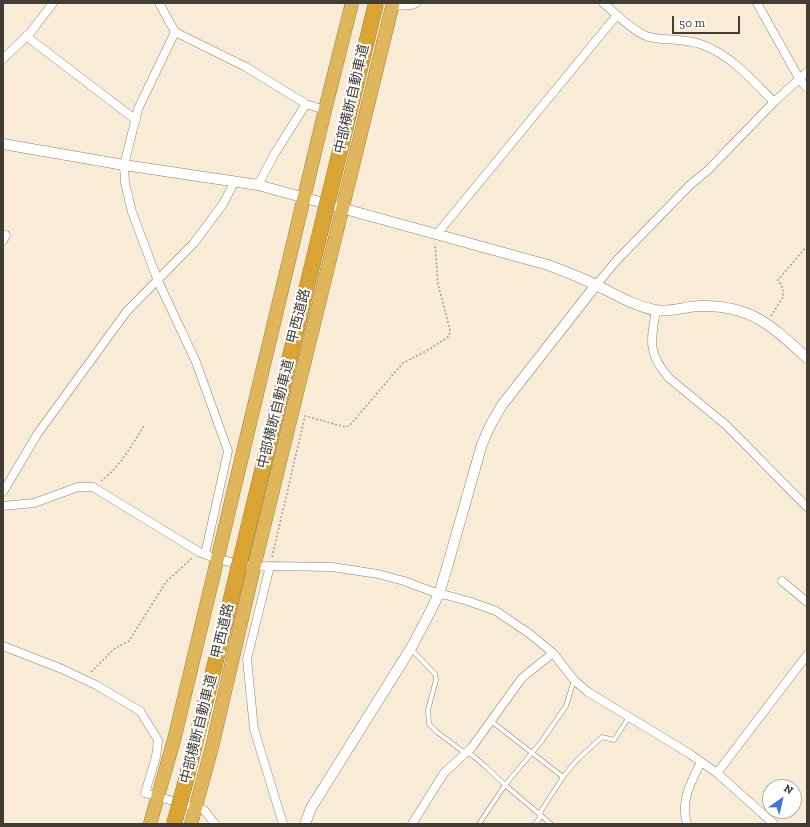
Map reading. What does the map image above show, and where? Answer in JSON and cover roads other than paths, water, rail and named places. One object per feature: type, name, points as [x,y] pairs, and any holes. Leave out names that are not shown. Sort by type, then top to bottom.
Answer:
[{"type":"highway","name":"甲西道路","points":[[150,824],[174,740],[207,555],[304,198],[352,3]]},
{"type":"highway","name":"中部横断自動車道","points":[[174,824],[219,648],[376,3]]},
{"type":"highway","name":"甲西道路","points":[[191,824],[212,747],[254,567],[342,208],[389,4]]},
{"type":"highway","name":"中部横断自動車道","points":[[181,824],[192,788],[230,634],[357,105],[389,4]]},
{"type":"street","points":[[3,59],[26,36],[53,3]]},
{"type":"street","points":[[159,3],[175,32],[246,67],[306,104],[325,110]]},
{"type":"street","points":[[389,4],[412,5],[416,3]]},
{"type":"street","points":[[603,3],[647,37],[692,42],[711,49],[742,70],[774,102]]},
{"type":"street","points":[[756,3],[800,80],[807,88]]},
{"type":"street","points":[[436,235],[617,15]]},
{"type":"street","points":[[175,32],[138,109],[124,165],[125,183],[132,212],[158,281],[196,362],[228,451],[207,555]]},
{"type":"street","points":[[26,36],[136,120]]},
{"type":"street","points":[[305,824],[311,808],[411,648],[438,594],[482,444],[502,405],[618,259],[774,102],[800,80],[807,72]]},
{"type":"street","points":[[258,185],[275,152],[306,104]]},
{"type":"street","points":[[3,144],[124,165],[258,185],[548,265],[625,299],[656,310],[700,306],[726,306],[745,311],[766,323],[788,340],[807,358]]},
{"type":"street","points":[[3,492],[38,433],[127,311],[194,243],[223,204],[235,181]]},
{"type":"street","points":[[656,310],[652,337],[652,349],[655,359],[661,369],[669,378],[726,425],[807,507]]},
{"type":"street","points":[[3,506],[34,504],[78,487],[93,487],[207,555],[254,567],[332,567],[378,574],[496,611],[515,623],[553,653],[574,680],[588,692],[690,754],[717,773],[774,824]]},
{"type":"street","points":[[270,566],[247,659],[254,730],[283,824]]},
{"type":"street","points":[[782,581],[807,602]]},
{"type":"street","points":[[3,646],[62,669],[96,685],[140,711],[158,740],[156,757],[145,794],[204,810],[215,824]]},
{"type":"street","points":[[412,824],[444,773],[472,747],[522,678],[553,653]]},
{"type":"street","points":[[717,773],[807,655]]},
{"type":"street","points":[[687,824],[684,803],[689,785],[701,762]]},
{"type":"lane","points":[[411,648],[435,674],[436,680],[428,710],[429,724],[437,732],[465,753],[472,755],[551,824]]},
{"type":"lane","points":[[478,824],[505,785],[532,753],[566,706],[574,680]]},
{"type":"lane","points":[[535,824],[563,777],[576,761],[602,737],[614,740],[629,717]]},
{"type":"lane","points":[[491,721],[563,777]]}]
